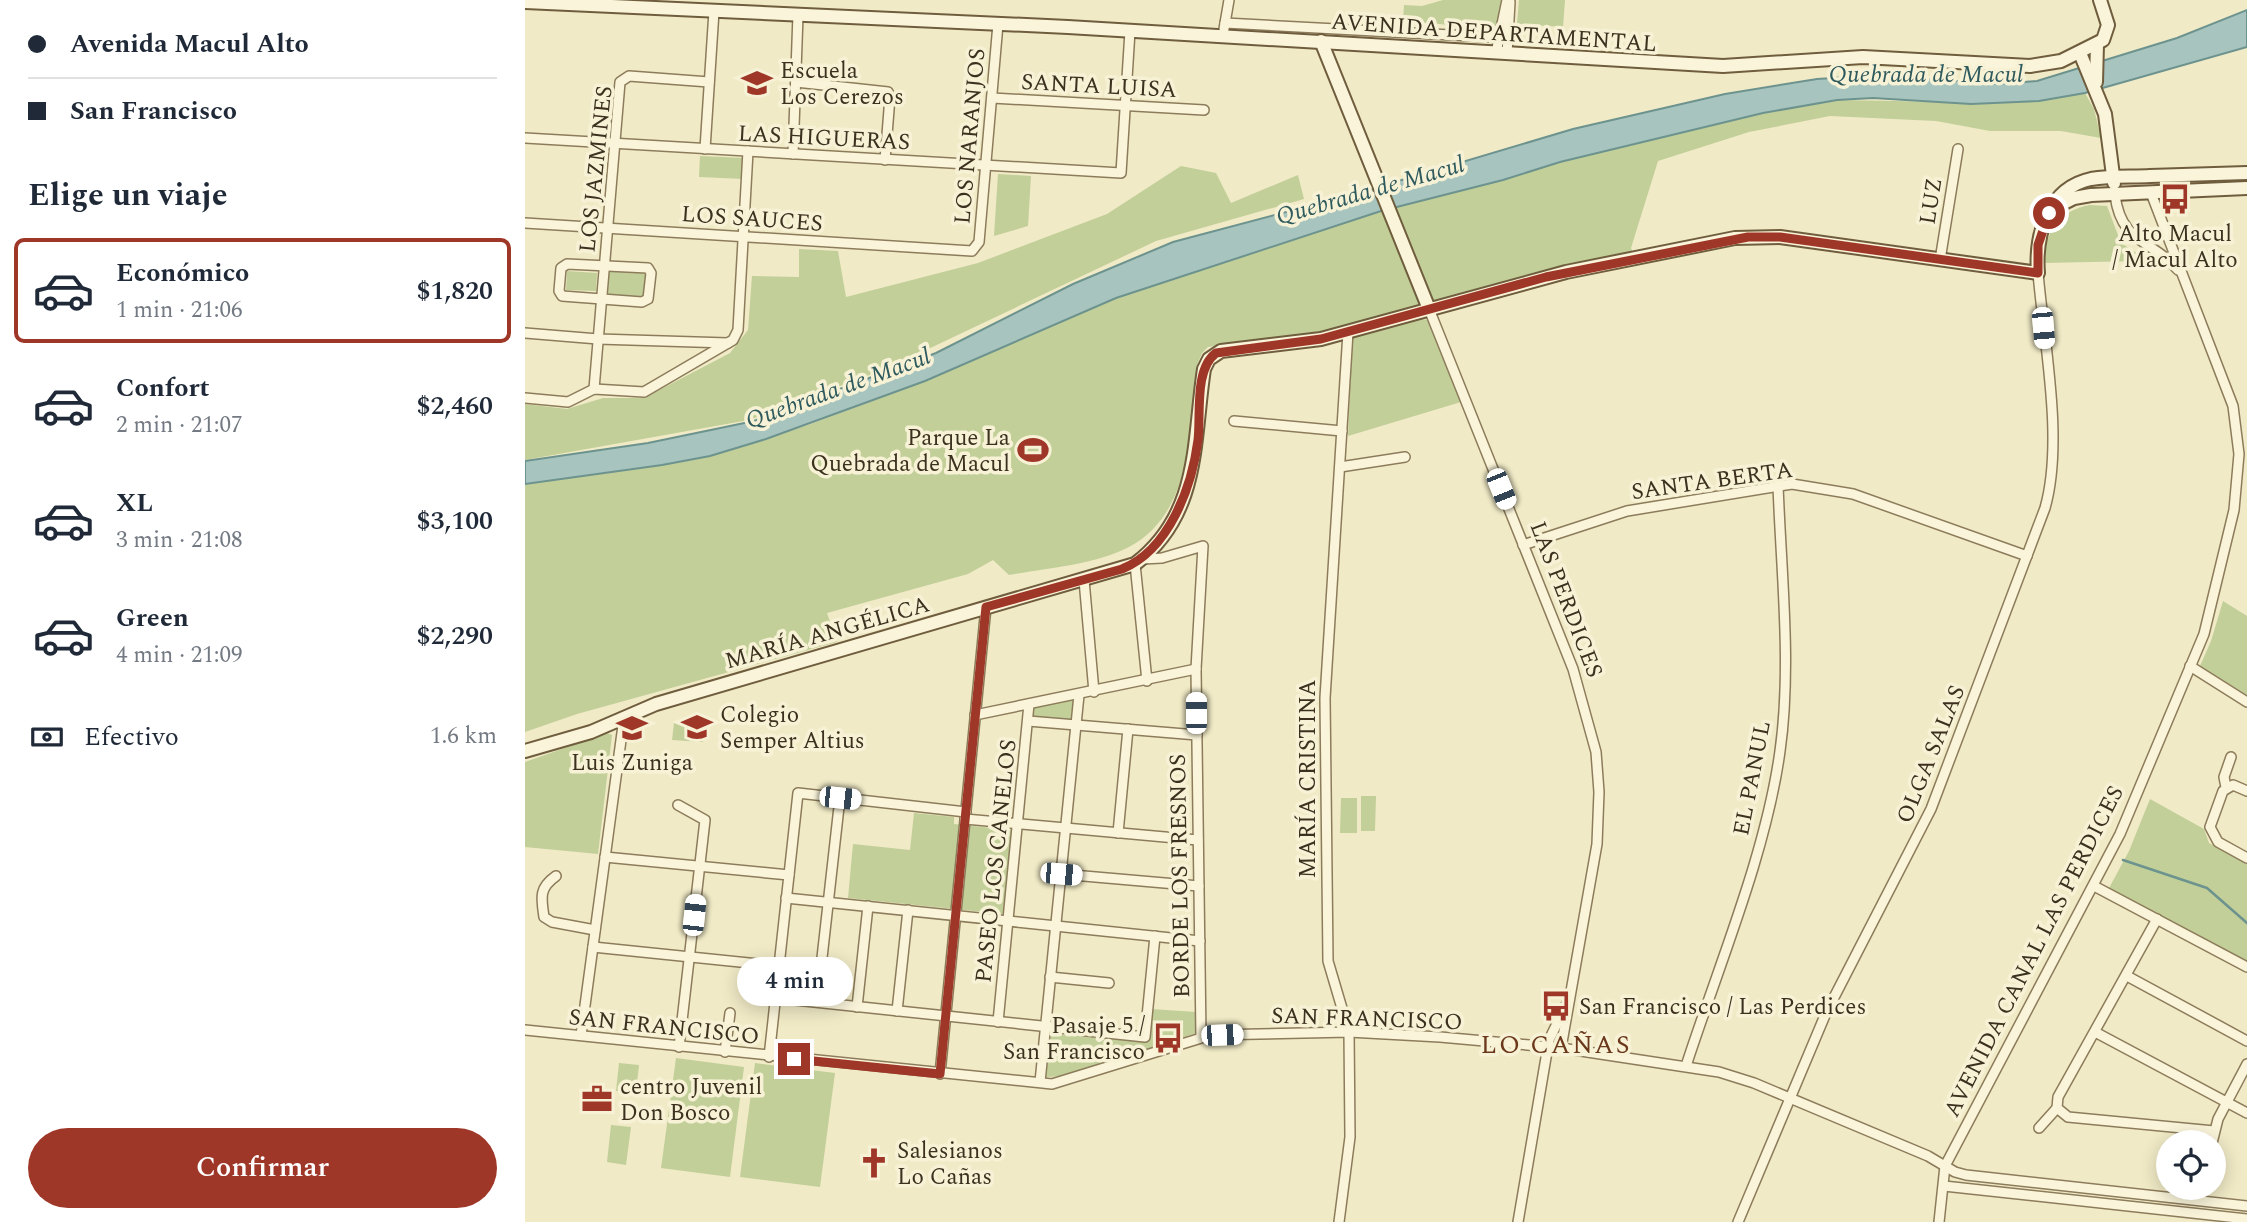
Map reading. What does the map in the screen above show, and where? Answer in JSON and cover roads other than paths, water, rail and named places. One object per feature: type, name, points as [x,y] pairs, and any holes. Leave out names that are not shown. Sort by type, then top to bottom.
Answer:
[{"type":"street","points":[[1224,30],[1229,0]]},
{"type":"street","points":[[1502,53],[1508,0]]},
{"type":"street","name":"AVENIDA DEPARTAMENTAL","points":[[1224,30],[1321,41],[1742,66],[1863,57],[2030,66],[2087,60],[2097,44],[2107,36],[2108,29],[2100,0]]},
{"type":"street","name":"AVENIDA DEPARTAMENTAL","points":[[525,2],[667,4],[714,11],[1131,31],[1224,30],[1503,37]]},
{"type":"street","points":[[705,149],[714,11]]},
{"type":"street","points":[[793,154],[798,15]]},
{"type":"street","name":"LOS NARANJOS","points":[[975,249],[979,242],[987,165],[997,24]]},
{"type":"street","points":[[1126,104],[1131,31]]},
{"type":"street","name":"LAS PERDICES","points":[[1321,41],[1580,687],[1598,766],[1597,844],[1561,1048]]},
{"type":"street","name":"AVENIDA CANAL LAS PERDICES","points":[[2087,60],[2107,127],[2120,216],[2129,232],[2180,273]]},
{"type":"street","name":"LOS JAZMINES","points":[[594,389],[621,82],[624,77],[709,82]]},
{"type":"street","points":[[796,82],[889,93],[885,160]]},
{"type":"street","name":"SANTA LUISA","points":[[992,98],[1204,110]]},
{"type":"street","name":"LAS HIGUERAS","points":[[525,138],[1121,173],[1126,104]]},
{"type":"street","name":"LUZ","points":[[1940,260],[1958,149]]},
{"type":"street","points":[[525,398],[568,401],[594,389],[644,392],[730,343],[738,330],[748,151]]},
{"type":"street","points":[[1147,681],[1139,561],[1171,520],[1190,479],[1198,440],[1203,374],[1209,359],[1225,350],[1308,342],[1566,272],[1748,237],[1780,237],[2038,273],[2038,245],[2049,213],[2059,197],[2075,185],[2089,180],[2113,178],[2247,173]]},
{"type":"street","points":[[2049,213],[2074,198],[2247,188]]},
{"type":"street","name":"AVENIDA CANAL LAS PERDICES","points":[[1945,1167],[2094,886],[2130,812],[2211,611],[2221,572],[2237,496],[2239,461],[2236,422],[2228,390],[2180,273],[2151,193]]},
{"type":"street","name":"LOS SAUCES","points":[[525,223],[969,252],[975,249]]},
{"type":"street","name":"LOS JAZMINES","points":[[563,265],[604,266],[648,268],[649,297],[645,302],[601,300],[564,297],[559,291],[563,265]]},
{"type":"street","name":"OLGA SALAS","points":[[1738,1222],[1788,1098],[1830,1004],[1931,809],[2045,508],[2052,471],[2050,409],[2038,273]]},
{"type":"street","name":"MARÍA CRISTINA","points":[[1339,1222],[1350,1137],[1349,1032],[1331,977],[1327,954],[1325,698],[1348,332]]},
{"type":"street","points":[[525,333],[598,340],[730,343]]},
{"type":"street","points":[[1234,421],[1342,431]]},
{"type":"street","points":[[1339,467],[1405,457]]},
{"type":"street","name":"SANTA BERTA","points":[[1523,545],[1627,511],[1778,485],[1801,485],[1853,494],[2027,556]]},
{"type":"street","name":"EL PANUL","points":[[1686,1066],[1759,843],[1777,771],[1784,686],[1778,485]]},
{"type":"street","name":"MARÍA ANGÉLICA","points":[[525,751],[562,742],[656,704],[1084,580],[1139,561],[1162,558],[1203,546]]},
{"type":"street","name":"BORDE LOS FRESNOS","points":[[1201,1037],[1196,669],[1203,546]]},
{"type":"street","points":[[1084,580],[1094,692]]},
{"type":"street","points":[[940,1074],[986,607]]},
{"type":"street","points":[[2190,666],[2247,702]]},
{"type":"street","points":[[975,715],[1196,669]]},
{"type":"street","points":[[1040,1082],[1079,695]]},
{"type":"street","name":"PASEO LOS CANELOS","points":[[998,1022],[1029,705]]},
{"type":"street","points":[[581,1035],[624,719]]},
{"type":"street","points":[[1028,721],[1197,735]]},
{"type":"street","points":[[1118,833],[1128,729]]},
{"type":"street","points":[[2231,757],[2224,777],[2227,787],[2210,821],[2210,831],[2218,842],[2247,858]]},
{"type":"street","points":[[2227,787],[2233,785],[2247,791]]},
{"type":"street","points":[[769,1057],[798,793],[1018,824],[1198,841]]},
{"type":"street","points":[[817,1002],[840,798]]},
{"type":"street","points":[[678,804],[705,820],[679,1047]]},
{"type":"street","points":[[605,857],[789,875]]},
{"type":"street","points":[[1061,874],[1199,886]]},
{"type":"street","points":[[556,876],[544,884],[541,894],[544,917],[552,922],[595,930]]},
{"type":"street","points":[[2094,886],[2247,967]]},
{"type":"street","points":[[786,898],[1200,941]]},
{"type":"street","points":[[857,1007],[868,906]]},
{"type":"street","points":[[897,1011],[908,910]]},
{"type":"street","points":[[2039,1128],[2057,1108],[2058,1097],[2157,919]]},
{"type":"street","points":[[776,998],[1145,1037],[1155,936]]},
{"type":"street","points":[[593,947],[779,966]]},
{"type":"street","points":[[2127,976],[2247,1041]]},
{"type":"street","points":[[1051,977],[1109,983]]},
{"type":"street","name":"LAS PERDICES","points":[[1518,1222],[1548,1047],[1571,995]]},
{"type":"street","points":[[725,1052],[730,1013]]},
{"type":"street","name":"SAN FRANCISCO","points":[[525,1030],[769,1057],[1040,1082],[1066,1082],[1201,1037],[1349,1032],[1561,1048],[1736,1076],[1928,1156],[1945,1167],[1966,1175],[2247,1206]]},
{"type":"street","points":[[2095,1032],[2247,1112]]},
{"type":"street","points":[[2214,1130],[2226,1101],[2247,1064]]},
{"type":"street","points":[[2057,1108],[2068,1117],[2204,1130]]},
{"type":"street","points":[[1939,1222],[1945,1167]]},
{"type":"street","points":[[1944,1185],[2247,1219]]},
{"type":"water","name":"Quebrada de Macul","points":[[2247,10],[2247,47],[2085,93],[2039,101],[1971,104],[1873,98],[1837,100],[1763,113],[1560,162],[1503,180],[1381,211],[1116,298],[925,381],[766,439],[710,456],[662,465],[525,484],[525,461],[648,443],[754,421],[936,353],[1073,284],[1173,242],[1365,191],[1573,129],[1725,94],[1817,79],[1881,75],[1993,84],[2037,81],[2177,38]]},
{"type":"waterway","points":[[2123,860],[2207,888],[2247,923]]},
{"type":"place","name":"Escuela Los Cerezos","points":[[757,83]]},
{"type":"place","name":"Alto Macul / Macul Alto","points":[[2175,199]]},
{"type":"place","name":"Parque La Quebrada de Macul","points":[[1033,450]]},
{"type":"place","name":"Colegio Semper Altius","points":[[697,727]]},
{"type":"place","name":"Luis Zuniga","points":[[632,728]]},
{"type":"place","name":"San Francisco / Las Perdices","points":[[1556,1006]]},
{"type":"place","name":"Pasaje 5 / San Francisco","points":[[1168,1038]]},
{"type":"place","name":"centro Juvenil Don Bosco","points":[[597,1099]]},
{"type":"place","name":"Salesianos Lo Cañas","points":[[874,1163]]},
{"type":"district","name":"LO CAÑAS","points":[[1556,1044]]}]
